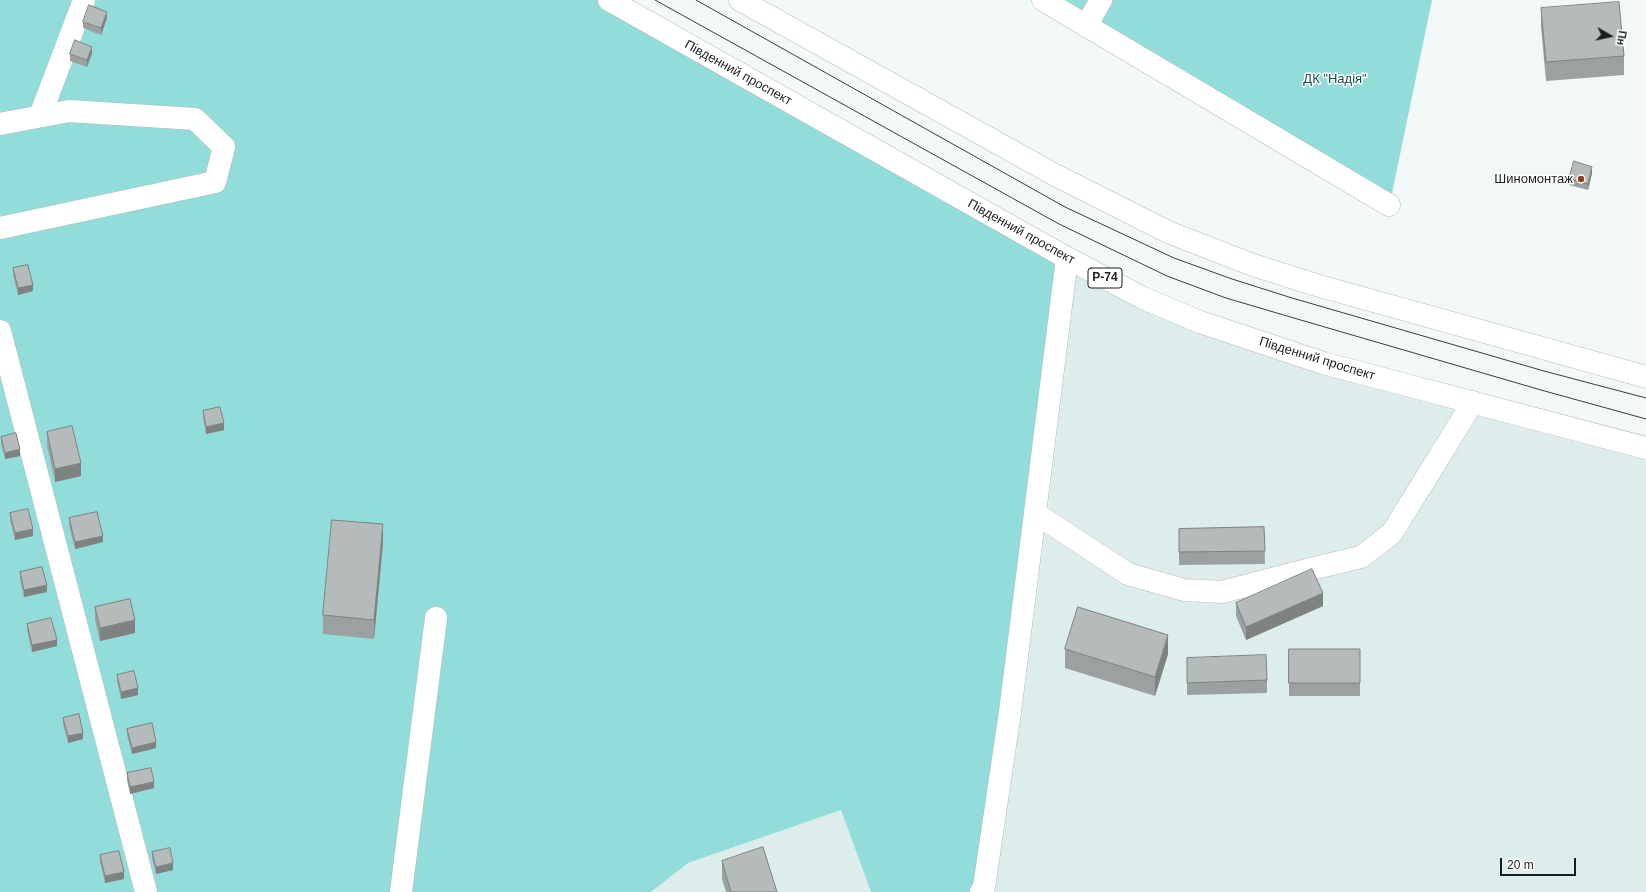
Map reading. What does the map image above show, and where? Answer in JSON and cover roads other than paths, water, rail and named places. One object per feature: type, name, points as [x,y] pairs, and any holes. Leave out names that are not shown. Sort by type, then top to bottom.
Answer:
[{"type":"main road","points":[[40,116],[84,0]]},
{"type":"main road","name":"Південний проспект","points":[[609,0],[1067,258],[1143,298],[1200,322],[1323,363],[1646,448]]},
{"type":"main road","points":[[740,0],[1057,176],[1168,232],[1253,265],[1316,285],[1646,377]]},
{"type":"main road","points":[[1043,0],[1389,205]]},
{"type":"main road","points":[[1086,26],[1101,0]]},
{"type":"main road","points":[[0,124],[69,111],[195,120],[224,147],[215,182],[0,228]]},
{"type":"main road","points":[[981,892],[984,887],[1010,712],[1067,258]]},
{"type":"main road","points":[[0,331],[146,892]]},
{"type":"main road","points":[[1035,512],[1128,574],[1184,590],[1222,592],[1361,557],[1392,533],[1473,402]]},
{"type":"main road","points":[[401,892],[436,618]]},
{"type":"tram line","points":[[655,0],[1059,224],[1167,276],[1226,298],[1541,390],[1646,419]]},
{"type":"tram line","points":[[696,0],[1065,207],[1174,258],[1232,279],[1292,298],[1544,371],[1646,398]]},
{"type":"place","name":"Шиномонтаж","points":[[1581,179]]},
{"type":"park label","name":"ДК \"Надія\"","points":[[1335,79]]}]
